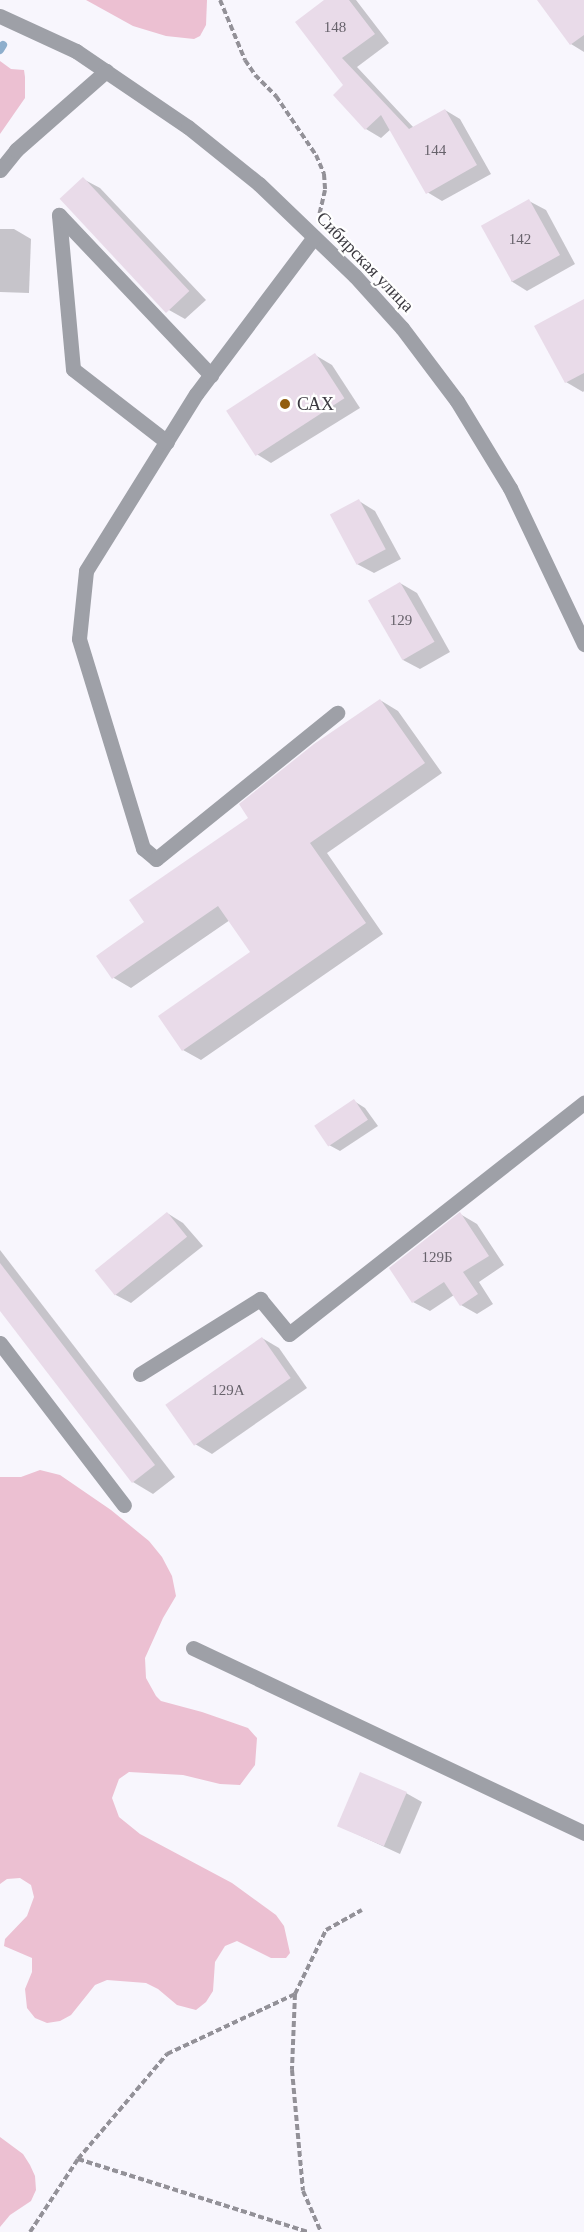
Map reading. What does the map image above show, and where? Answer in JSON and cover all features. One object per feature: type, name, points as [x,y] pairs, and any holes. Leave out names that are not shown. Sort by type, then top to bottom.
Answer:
[{"type":"street","name":"Сибирская улица","points":[[0,16],[76,51],[188,127],[259,184],[355,276],[394,320],[457,401],[510,488],[584,644]]},
{"type":"street","points":[[0,170],[23,144],[105,70]]},
{"type":"street","points":[[167,442],[73,369],[59,215],[211,375]]},
{"type":"street","points":[[314,237],[211,375],[86,571],[79,639],[143,848],[156,859],[337,713]]},
{"type":"street","points":[[140,1374],[260,1299],[289,1334],[584,1103]]},
{"type":"street","points":[[0,1343],[124,1505]]},
{"type":"street","points":[[193,1648],[584,1833]]},
{"type":"path","points":[[220,0],[245,60],[288,114],[316,155],[324,174],[325,190],[314,237]]},
{"type":"path","points":[[321,2232],[303,2191],[292,2070],[295,1994],[326,1930],[362,1910]]},
{"type":"path","points":[[30,2232],[78,2159],[167,2054],[295,1994]]},
{"type":"path","points":[[78,2159],[308,2232]]},
{"type":"shaded area","points":[[86,0],[207,0],[206,25],[200,36],[194,39],[166,36],[133,26]]},
{"type":"shaded area","points":[[0,61],[11,69],[24,70],[25,98],[0,134]]},
{"type":"shaded area","points":[[40,1470],[60,1475],[111,1510],[149,1541],[162,1557],[172,1576],[176,1596],[145,1658],[146,1678],[156,1696],[161,1701],[248,1728],[257,1738],[255,1765],[240,1785],[220,1784],[183,1775],[129,1772],[119,1779],[112,1798],[119,1817],[140,1834],[232,1883],[276,1915],[284,1926],[290,1953],[286,1958],[271,1958],[237,1941],[225,1946],[215,1962],[213,1991],[206,2002],[196,2010],[177,2005],[158,1989],[146,1983],[107,1980],[95,1985],[71,2015],[60,2021],[47,2023],[35,2018],[27,2008],[25,1989],[32,1972],[32,1958],[4,1946],[5,1939],[27,1916],[34,1897],[31,1885],[20,1878],[7,1879],[0,1884],[0,1477],[21,1477]]},
{"type":"shaded area","points":[[0,2137],[23,2154],[35,2176],[36,2190],[31,2201],[10,2215],[0,2227]]},
{"type":"building","points":[[324,0],[349,0],[375,34],[342,58],[409,129],[445,109],[477,165],[426,194],[381,115],[365,130],[333,95],[343,85],[295,22]]},
{"type":"building","points":[[537,0],[584,0],[584,35],[570,45]]},
{"type":"building","points":[[83,177],[189,291],[166,313],[60,199]]},
{"type":"building","points":[[529,199],[560,255],[512,282],[481,226]]},
{"type":"building","points":[[584,299],[584,373],[565,383],[534,326]]},
{"type":"building","name":"САХ","points":[[315,353],[344,398],[256,456],[226,411]]},
{"type":"building","points":[[359,499],[386,549],[357,565],[330,514]]},
{"type":"building","points":[[400,582],[434,642],[402,660],[368,600]]},
{"type":"building","points":[[380,699],[425,763],[310,843],[366,923],[182,1051],[158,1016],[250,952],[218,906],[112,979],[96,956],[144,922],[129,900],[248,818],[239,804],[314,744]]},
{"type":"building","points":[[354,1099],[368,1120],[328,1147],[314,1126]]},
{"type":"building","points":[[167,1212],[187,1237],[115,1295],[95,1271]]},
{"type":"building","points":[[460,1212],[489,1256],[463,1272],[478,1294],[460,1306],[444,1282],[412,1303],[389,1268]]},
{"type":"building","points":[[0,1263],[155,1465],[132,1483],[0,1311]]},
{"type":"building","points":[[262,1337],[291,1378],[194,1446],[165,1405]]},
{"type":"building","points":[[360,1772],[407,1792],[384,1846],[337,1826]]},
{"type":"waterway","points":[[0,50],[3,45]]},
{"type":"place","name":"САХ","points":[[285,404]]}]
